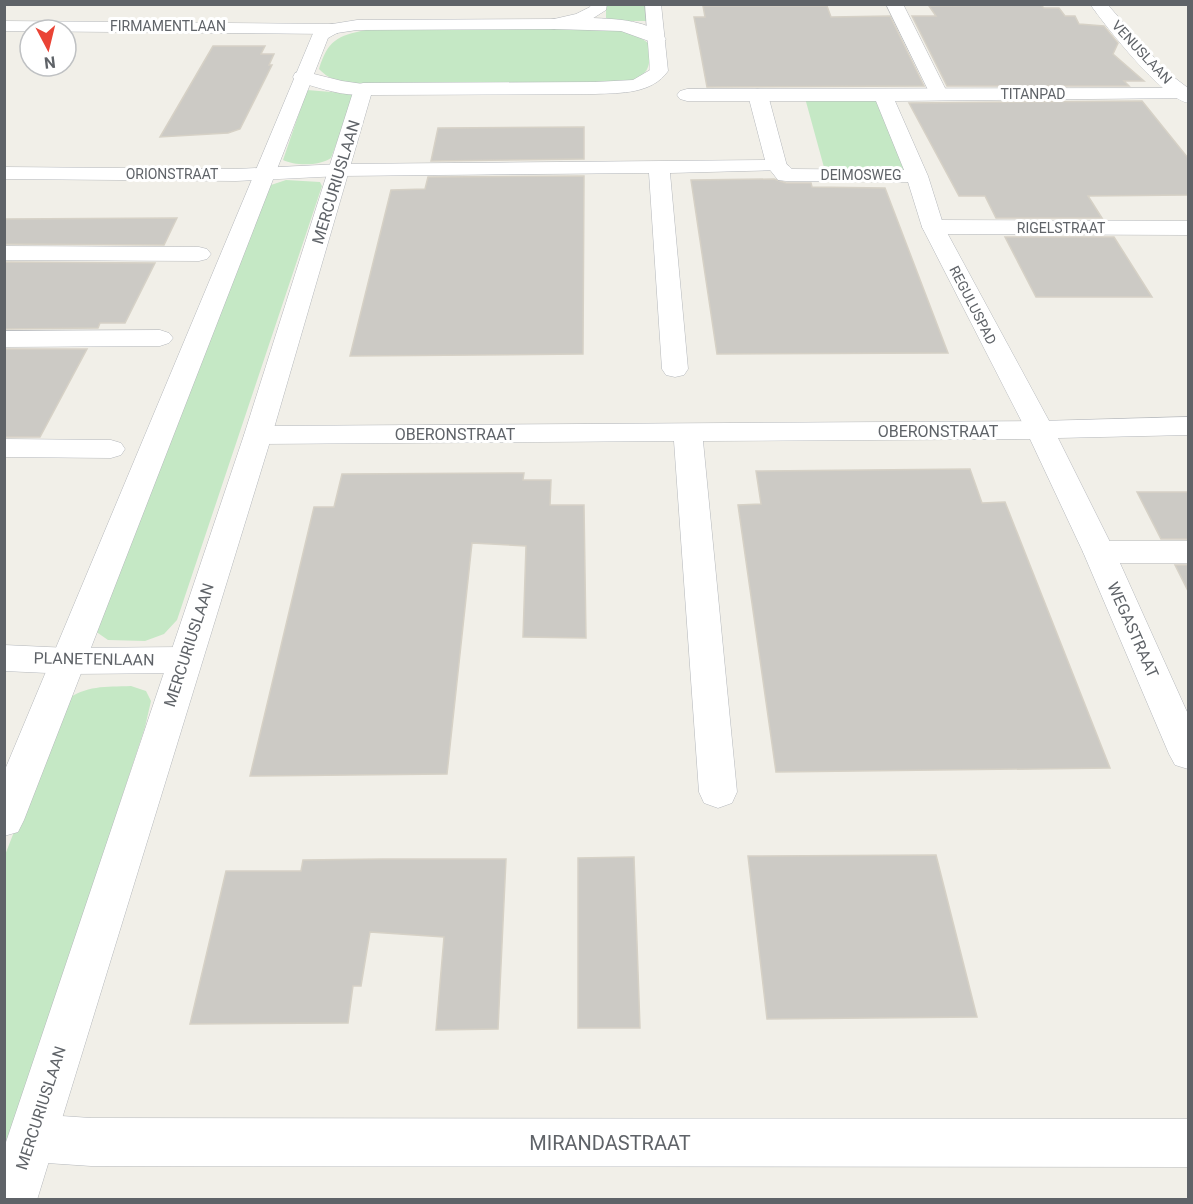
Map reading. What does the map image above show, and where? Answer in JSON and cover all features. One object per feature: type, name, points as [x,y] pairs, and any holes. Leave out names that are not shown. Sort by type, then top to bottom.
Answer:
[{"type":"street","points":[[554,24],[581,18],[598,10],[599,4]]},
{"type":"street","points":[[302,77],[342,87],[363,89],[627,87],[653,78],[659,71],[652,4]]},
{"type":"street","points":[[894,4],[939,94]]},
{"type":"street","name":"VENUSLAAN","points":[[1098,4],[1160,76],[1186,96]]},
{"type":"street","points":[[4,820],[320,34],[332,29],[357,25],[554,24],[623,26],[645,32],[657,39]]},
{"type":"street","name":"FIRMAMENTLAAN","points":[[4,26],[332,29]]},
{"type":"street","name":"MERCURIUSLAAN","points":[[12,1200],[258,435],[363,89]]},
{"type":"street","points":[[687,95],[883,95]]},
{"type":"street","points":[[758,95],[777,166]]},
{"type":"street","name":"TITANPAD","points":[[883,95],[1186,96]]},
{"type":"street","name":"DEIMOSWEG","points":[[340,170],[777,166],[786,175],[916,176],[883,95]]},
{"type":"street","points":[[659,168],[675,369]]},
{"type":"street","name":"ORIONSTRAAT","points":[[4,173],[264,174],[340,170]]},
{"type":"street","name":"REGULUSPAD","points":[[916,176],[933,227],[1040,430]]},
{"type":"street","name":"RIGELSTRAAT","points":[[933,227],[1188,228]]},
{"type":"street","points":[[4,253],[199,254]]},
{"type":"street","points":[[4,339],[160,338]]},
{"type":"street","name":"OBERONSTRAAT","points":[[258,435],[1040,430],[1188,426]]},
{"type":"street","name":"WEGASTRAAT","points":[[1040,430],[1178,707],[1188,754]]},
{"type":"street","points":[[688,432],[718,792]]},
{"type":"street","points":[[4,448],[111,449]]},
{"type":"street","points":[[1099,552],[1188,552]]},
{"type":"street","name":"PLANETENLAAN","points":[[4,658],[69,661],[184,660]]},
{"type":"street","name":"MIRANDASTRAAT","points":[[32,1138],[114,1142],[1188,1143]]},
{"type":"green space","points":[[606,5],[646,5],[648,21],[606,21]]},
{"type":"green space","points":[[588,27],[636,35],[649,44],[649,64],[645,73],[627,82],[364,85],[334,79],[319,69],[330,45],[341,37],[366,30]]},
{"type":"green space","points":[[307,90],[355,94],[331,158],[314,164],[283,160]]},
{"type":"green space","points":[[805,98],[877,98],[909,172],[825,171]]},
{"type":"green space","points":[[286,180],[320,182],[322,186],[177,620],[164,634],[145,641],[108,640],[95,631],[271,185]]},
{"type":"green space","points":[[131,686],[146,691],[151,701],[145,727],[5,1152],[5,855],[65,701],[88,689]]},
{"type":"building","points":[[1041,5],[1044,8],[1059,8],[1065,16],[1075,16],[1079,24],[1104,26],[1118,43],[1113,54],[1144,81],[1124,81],[1129,86],[947,86],[912,16],[936,16],[929,6]]},
{"type":"building","points":[[703,6],[827,6],[831,17],[890,16],[924,86],[707,87],[694,17],[705,17]]},
{"type":"building","points":[[213,46],[265,46],[261,54],[274,54],[269,65],[272,65],[240,129],[228,133],[160,137]]},
{"type":"building","points":[[1142,101],[1188,158],[1188,195],[1088,196],[1102,218],[996,218],[985,196],[959,196],[909,103]]},
{"type":"building","points":[[584,127],[584,159],[431,161],[438,128]]},
{"type":"building","points":[[584,176],[583,354],[350,356],[391,190],[425,189],[428,177]]},
{"type":"building","points":[[774,179],[786,183],[811,183],[812,187],[885,188],[948,353],[717,354],[691,180]]},
{"type":"building","points":[[177,218],[164,245],[4,244],[4,219]]},
{"type":"building","points":[[1005,237],[1114,237],[1152,297],[1036,297]]},
{"type":"building","points":[[4,262],[155,263],[125,323],[100,323],[98,328],[4,329]]},
{"type":"building","points":[[4,349],[87,349],[40,437],[4,437]]},
{"type":"building","points":[[970,469],[982,503],[1005,502],[1110,768],[776,772],[738,505],[761,504],[756,471]]},
{"type":"building","points":[[524,473],[523,480],[551,480],[550,505],[584,505],[586,638],[523,637],[526,546],[472,543],[447,774],[250,776],[314,507],[334,507],[342,474]]},
{"type":"building","points":[[1137,492],[1188,492],[1188,539],[1161,539]]},
{"type":"building","points":[[1175,565],[1188,565],[1188,591]]},
{"type":"building","points":[[936,855],[977,1017],[767,1019],[748,856]]},
{"type":"building","points":[[634,857],[640,1028],[578,1028],[578,858]]},
{"type":"building","points":[[506,859],[498,1029],[436,1030],[444,937],[370,932],[361,986],[353,986],[348,1023],[190,1024],[226,871],[301,871],[303,860]]}]
